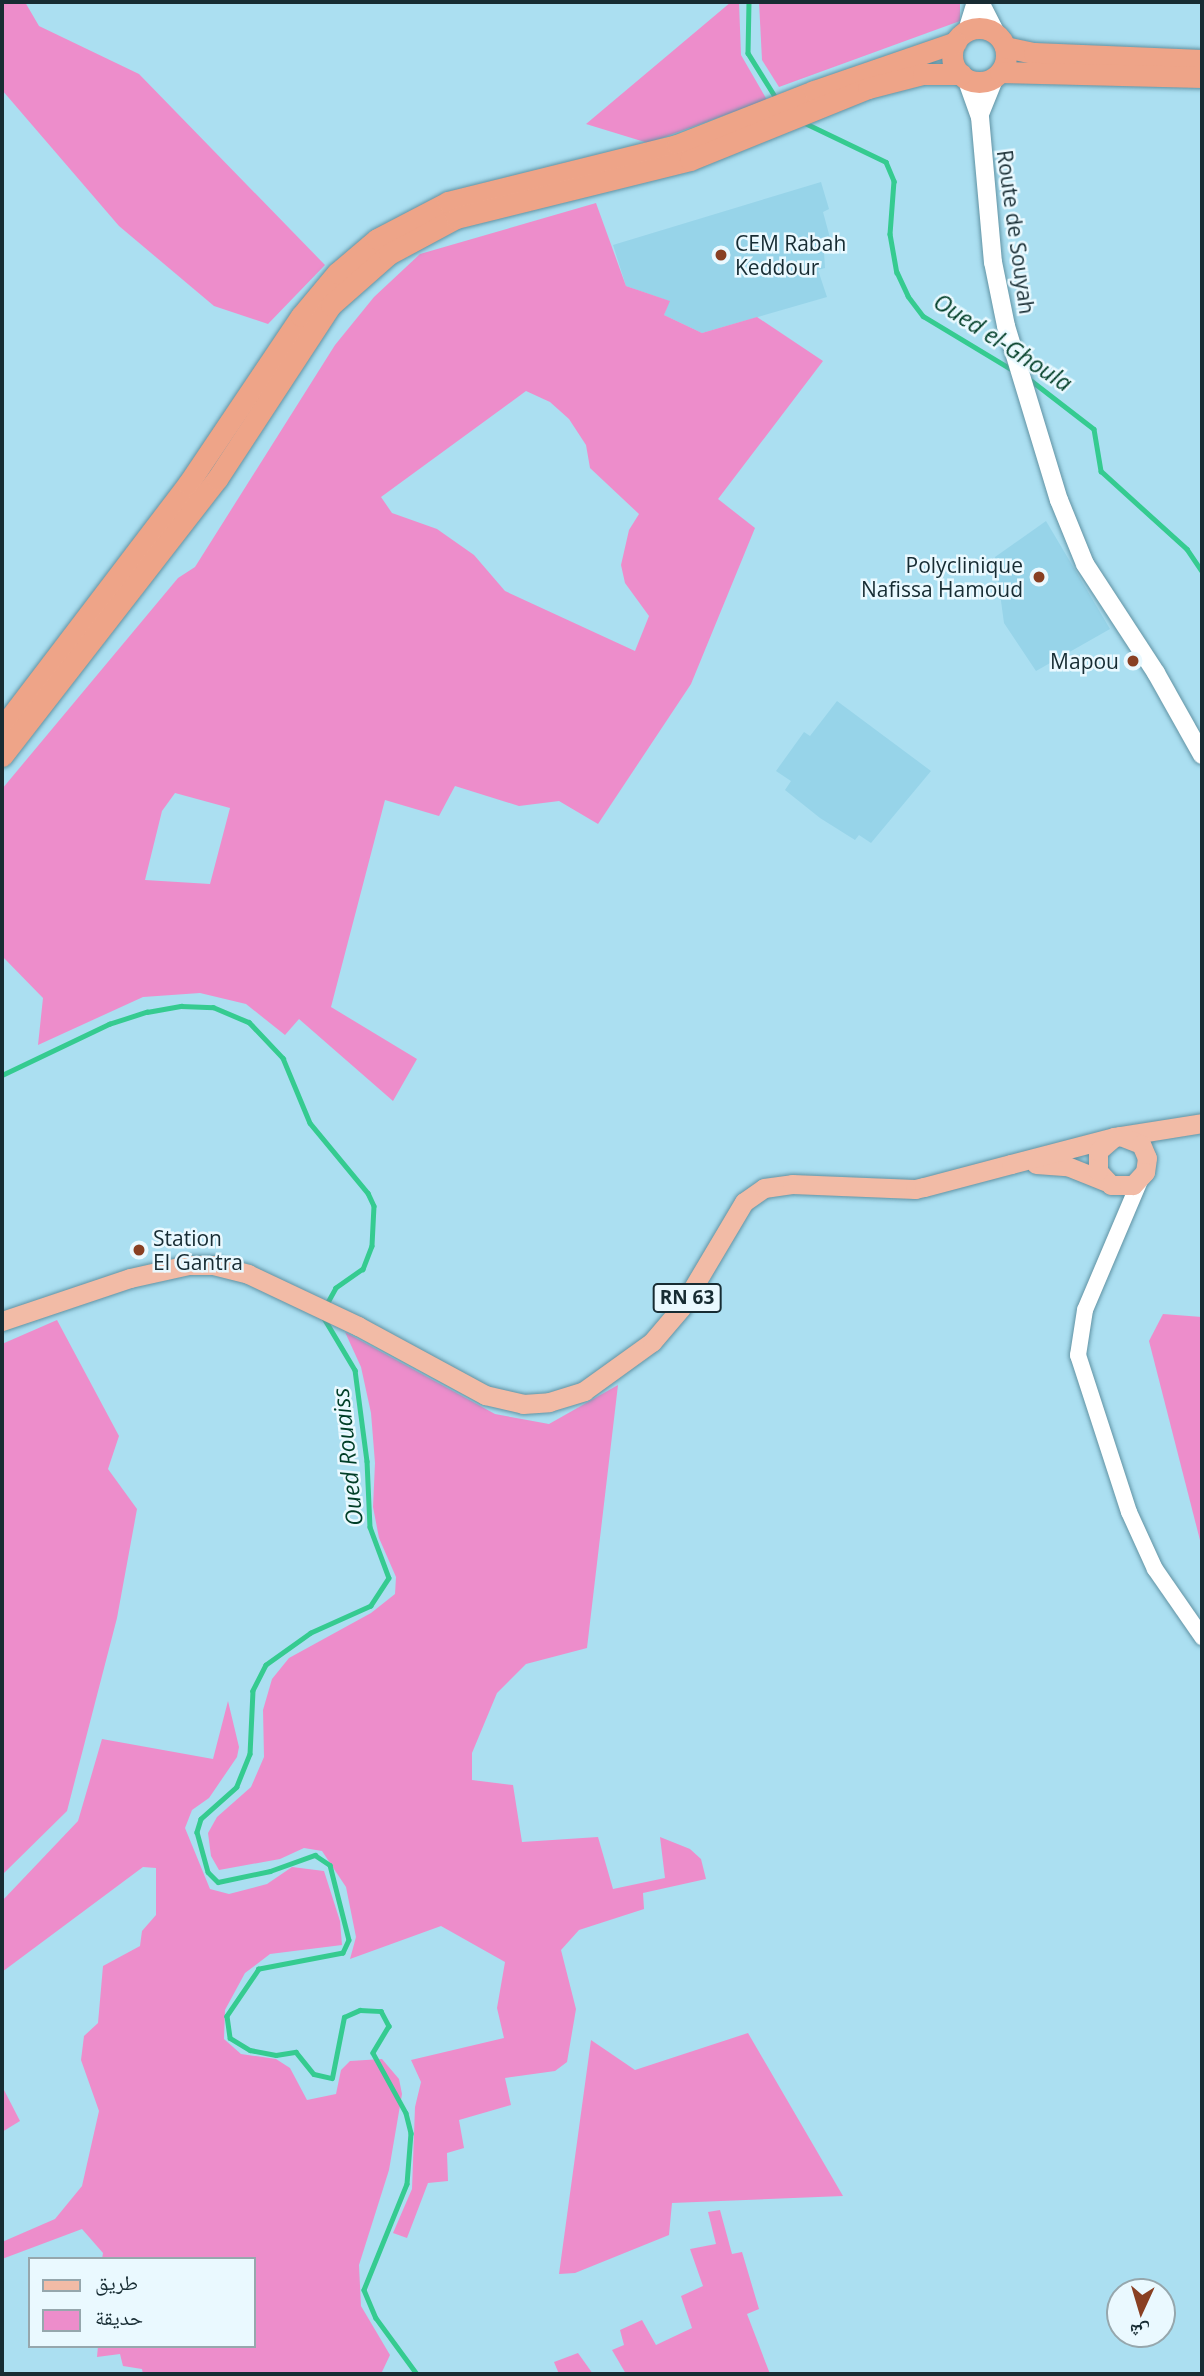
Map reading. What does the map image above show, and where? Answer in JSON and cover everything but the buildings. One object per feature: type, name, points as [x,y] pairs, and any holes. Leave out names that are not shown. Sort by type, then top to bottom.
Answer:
[{"type":"highway","points":[[2,756],[217,479],[316,325],[368,270],[411,241],[456,218],[690,160],[769,119],[982,29],[1000,40],[1034,53],[1202,60]]},
{"type":"highway","points":[[961,37],[953,55],[963,76]]},
{"type":"highway","points":[[998,74],[1000,40]]},
{"type":"highway","points":[[816,98],[910,76],[963,76],[981,82],[998,74],[1202,77]]},
{"type":"highway","points":[[2,729],[188,484],[300,316],[356,255],[400,225],[448,202],[677,145],[769,119]]},
{"type":"main road","points":[[961,37],[978,2]]},
{"type":"main road","points":[[978,2],[1000,40]]},
{"type":"main road","name":"Route de Souyah","points":[[980,117],[998,74]]},
{"type":"main road","name":"Route de Souyah","points":[[963,76],[980,117],[993,262],[1013,358],[1077,547],[1202,755]]},
{"type":"main road","name":"RN 63","points":[[2,1321],[130,1278],[188,1265],[248,1273],[358,1326],[485,1395],[523,1404],[549,1402],[584,1391],[652,1342],[681,1308],[744,1202],[764,1188],[792,1184],[915,1189],[1117,1137],[1202,1123]]},
{"type":"main road","points":[[1144,1172],[1140,1144],[1117,1137],[1102,1145],[1096,1157],[1098,1171],[1109,1183],[1127,1186],[1144,1172],[1170,1128]]},
{"type":"main road","name":"RN 63","points":[[1011,1164],[1067,1166],[1109,1183]]},
{"type":"street","points":[[1144,1172],[1085,1310],[1079,1355],[1139,1534],[1155,1570],[1202,1637]]},
{"type":"street","points":[[1109,1183],[1126,1210]]},
{"type":"shaded area","name":"CEM Rabah Keddour","points":[[821,182],[829,209],[823,212],[833,249],[824,252],[825,268],[818,270],[827,297],[702,333],[664,315],[669,301],[626,286],[613,245]]},
{"type":"shaded area","name":"Polyclinique Nafissa Hamoud","points":[[1046,521],[1110,629],[1036,671],[1004,623],[995,557]]},
{"type":"shaded area","points":[[837,701],[931,771],[871,843],[859,835],[855,840],[820,818],[785,790],[791,781],[776,771],[804,732],[810,736]]},
{"type":"green space","points":[[2,2],[25,2],[39,26],[139,74],[325,265],[268,324],[214,306],[119,226],[2,90]]},
{"type":"green space","points":[[731,2],[739,2],[741,55],[767,100],[648,143],[586,124]]},
{"type":"green space","points":[[759,2],[960,2],[960,21],[779,87],[762,60]]},
{"type":"green space","points":[[596,203],[626,286],[670,301],[664,315],[702,333],[757,317],[823,361],[718,499],[755,528],[691,684],[598,824],[559,801],[519,806],[455,786],[439,816],[385,800],[331,1007],[417,1059],[393,1101],[299,1019],[285,1035],[246,1004],[200,993],[143,997],[38,1045],[43,998],[2,956],[2,789],[178,578],[195,567],[335,345],[374,297],[420,254]],"holes":[[[526,391],[550,402],[569,419],[586,445],[590,468],[639,514],[629,530],[621,565],[625,583],[649,616],[635,651],[505,591],[474,555],[437,529],[392,513],[381,497]],[[175,793],[230,808],[210,884],[145,880],[162,811]]]},
{"type":"green space","points":[[1163,1314],[1202,1317],[1202,1548],[1149,1341]]},
{"type":"green space","points":[[57,1320],[119,1436],[108,1469],[137,1509],[117,1618],[67,1811],[2,1875],[2,1344]]},
{"type":"green space","points":[[345,1332],[495,1414],[549,1424],[618,1385],[587,1648],[526,1664],[497,1693],[472,1753],[472,1780],[513,1785],[522,1842],[598,1837],[613,1889],[665,1878],[660,1837],[690,1849],[701,1859],[706,1879],[643,1893],[644,1909],[579,1930],[561,1950],[576,2009],[567,2062],[555,2071],[505,2078],[511,2105],[459,2120],[464,2148],[447,2153],[448,2181],[428,2183],[407,2238],[393,2233],[412,2189],[415,2107],[421,2082],[411,2060],[504,2038],[497,2008],[505,1962],[441,1926],[350,1959],[356,1937],[346,1887],[322,1851],[304,1848],[280,1859],[219,1870],[211,1856],[208,1833],[217,1817],[251,1787],[264,1757],[263,1710],[272,1679],[289,1658],[371,1613],[395,1594],[396,1577],[379,1538],[373,1507],[375,1463],[371,1413],[361,1367]]},
{"type":"green space","points":[[228,1701],[239,1747],[237,1757],[209,1798],[192,1810],[185,1828],[210,1889],[229,1894],[267,1884],[292,1867],[324,1871],[340,1921],[342,1945],[270,1954],[245,1973],[225,2010],[224,2039],[241,2054],[276,2059],[290,2068],[307,2100],[336,2094],[341,2070],[350,2061],[382,2059],[399,2079],[402,2094],[389,2170],[359,2265],[361,2306],[390,2355],[381,2374],[143,2374],[142,2369],[123,2366],[120,2354],[97,2357],[98,2348],[256,2348],[256,2257],[102,2257],[103,2253],[82,2229],[2,2259],[2,2242],[55,2219],[82,2186],[99,2111],[81,2060],[84,2036],[98,2023],[103,1966],[140,1946],[142,1931],[156,1915],[156,1868],[143,1867],[2,1972],[2,1901],[78,1821],[102,1739],[213,1759]]},
{"type":"green space","points":[[748,2033],[843,2196],[672,2203],[669,2235],[575,2273],[559,2274],[591,2040],[635,2070]]},
{"type":"green space","points":[[2,2089],[20,2121],[2,2132]]},
{"type":"green space","points":[[720,2210],[732,2254],[742,2252],[759,2309],[747,2314],[770,2374],[626,2374],[612,2350],[624,2345],[620,2330],[642,2320],[656,2345],[692,2328],[681,2296],[703,2286],[690,2249],[716,2244],[708,2212]]},
{"type":"green space","points":[[578,2353],[593,2374],[559,2374],[554,2362]]},
{"type":"waterway","name":"Oued el-Ghoula","points":[[749,2],[748,53],[776,98]]},
{"type":"waterway","name":"Oued el-Ghoula","points":[[803,122],[886,162],[894,181],[890,234],[897,272],[908,296],[923,316],[1014,371]]},
{"type":"waterway","name":"Oued el-Ghoula","points":[[1028,378],[1094,429],[1101,471],[1187,549],[1202,571]]},
{"type":"waterway","name":"Oued Rouaiss","points":[[2,1075],[109,1024],[147,1012],[181,1006],[213,1007],[249,1022],[283,1058],[310,1123],[368,1193],[374,1206],[372,1246],[363,1269],[336,1288],[326,1306]]},
{"type":"waterway","name":"Oued Rouaiss","points":[[324,1318],[355,1370],[367,1461],[370,1527],[389,1578],[371,1606],[311,1633],[266,1665],[253,1691],[250,1754],[237,1787],[201,1819],[197,1832],[208,1872],[218,1882],[270,1871],[315,1855],[330,1865],[349,1940],[343,1953],[259,1969],[227,2016],[230,2038],[250,2050],[276,2055],[296,2052],[314,2074],[332,2078],[344,2017],[360,2010],[381,2011],[389,2026],[373,2053],[406,2113],[411,2133],[407,2184],[364,2290],[376,2318],[417,2374]]},
{"type":"place","name":"CEM Rabah Keddour","points":[[721,255]]},
{"type":"place","name":"Polyclinique Nafissa Hamoud","points":[[1039,577]]},
{"type":"place","name":"Mapou","points":[[1133,661]]},
{"type":"place","name":"Station El Gantra","points":[[139,1250]]}]
